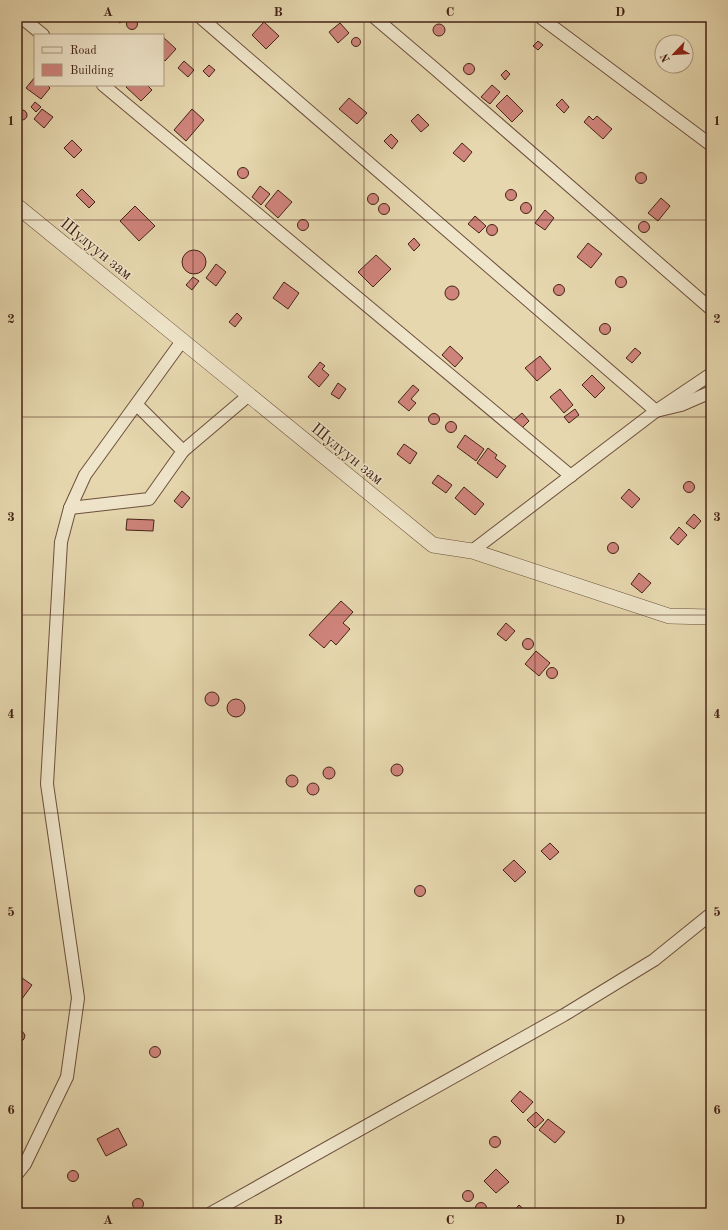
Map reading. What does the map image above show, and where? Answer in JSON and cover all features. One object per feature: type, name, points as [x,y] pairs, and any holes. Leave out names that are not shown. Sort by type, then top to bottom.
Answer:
[{"type":"street","points":[[21,17],[42,34]]},
{"type":"street","points":[[200,17],[656,411]]},
{"type":"street","points":[[374,17],[711,309]]},
{"type":"street","points":[[540,17],[711,145]]},
{"type":"street","points":[[104,86],[571,476]]},
{"type":"street","name":"Шулуун зам","points":[[17,206],[433,545],[472,552],[669,616],[711,617]]},
{"type":"street","points":[[17,1174],[25,1164],[67,1077],[78,998],[47,784],[61,542],[70,508],[85,475],[182,341]]},
{"type":"street","points":[[472,552],[656,411],[711,374]]},
{"type":"street","points":[[656,411],[681,405],[711,392]]},
{"type":"street","points":[[70,508],[148,499],[183,451],[249,395]]},
{"type":"street","points":[[137,405],[183,451]]},
{"type":"street","points":[[211,1213],[564,1015],[654,960],[711,914]]},
{"type":"building","points":[[112,17],[126,17],[120,23]]},
{"type":"building","points":[[132,18],[136,20],[138,24],[136,28],[132,30],[128,28],[126,24],[128,20]]},
{"type":"building","points":[[264,22],[279,36],[266,49],[252,35]]},
{"type":"building","points":[[340,23],[349,33],[338,43],[329,32]]},
{"type":"building","points":[[437,24],[441,24],[445,30],[441,36],[437,36],[433,32],[433,28]]},
{"type":"building","points":[[356,37],[361,42],[356,47],[351,42]]},
{"type":"building","points":[[164,38],[176,49],[165,61],[164,60]]},
{"type":"building","points":[[538,41],[543,45],[538,50],[533,46]]},
{"type":"building","points":[[184,61],[194,70],[188,77],[178,68]]},
{"type":"building","points":[[469,63],[473,65],[475,69],[473,73],[469,75],[465,73],[463,69],[465,65]]},
{"type":"building","points":[[209,65],[215,70],[209,77],[203,71]]},
{"type":"building","points":[[506,70],[510,74],[505,80],[501,75]]},
{"type":"building","points":[[34,78],[34,86],[48,86],[50,88],[41,99],[26,88]]},
{"type":"building","points":[[492,85],[500,92],[490,104],[481,97]]},
{"type":"building","points":[[148,86],[152,90],[141,101],[126,87]]},
{"type":"building","points":[[507,95],[523,111],[512,122],[496,106]]},
{"type":"building","points":[[349,98],[367,113],[357,124],[339,109]]},
{"type":"building","points":[[562,99],[569,107],[564,113],[556,105]]},
{"type":"building","points":[[35,102],[41,107],[36,112],[31,107]]},
{"type":"building","points":[[42,109],[53,117],[44,128],[34,119]]},
{"type":"building","points":[[192,109],[204,120],[186,141],[174,130]]},
{"type":"building","points":[[20,110],[24,110],[26,111],[26,119],[20,120],[17,117],[17,113]]},
{"type":"building","points":[[418,114],[429,125],[421,132],[411,121]]},
{"type":"building","points":[[589,116],[593,120],[597,116],[612,129],[603,139],[584,122]]},
{"type":"building","points":[[391,134],[398,141],[392,149],[384,141]]},
{"type":"building","points":[[72,140],[82,150],[74,158],[64,148]]},
{"type":"building","points":[[462,143],[472,152],[464,162],[453,153]]},
{"type":"building","points":[[243,167],[247,169],[249,173],[247,177],[243,179],[239,177],[237,173],[239,169]]},
{"type":"building","points":[[641,172],[645,174],[647,178],[645,182],[641,184],[637,182],[635,178],[637,174]]},
{"type":"building","points":[[260,186],[270,194],[261,205],[252,197]]},
{"type":"building","points":[[82,189],[95,202],[89,208],[76,195]]},
{"type":"building","points":[[511,189],[515,191],[517,195],[515,199],[511,201],[507,199],[505,195],[507,191]]},
{"type":"building","points":[[278,190],[292,202],[278,218],[265,206]]},
{"type":"building","points":[[373,193],[377,195],[379,199],[377,203],[373,205],[369,203],[367,199],[369,195]]},
{"type":"building","points":[[661,198],[670,206],[658,221],[648,213]]},
{"type":"building","points":[[526,202],[530,204],[532,208],[530,212],[526,214],[522,212],[520,208],[522,204]]},
{"type":"building","points":[[384,203],[388,205],[390,209],[388,213],[384,215],[380,213],[378,209],[380,205]]},
{"type":"building","points":[[135,206],[155,226],[139,241],[120,221]]},
{"type":"building","points":[[545,210],[554,218],[545,230],[535,223]]},
{"type":"building","points":[[475,216],[486,226],[479,233],[468,224]]},
{"type":"building","points":[[303,219],[307,221],[309,225],[307,229],[303,231],[299,229],[297,225],[299,221]]},
{"type":"building","points":[[644,221],[648,223],[650,227],[648,231],[644,233],[640,231],[638,227],[640,223]]},
{"type":"building","points":[[492,224],[496,226],[498,230],[496,234],[492,236],[488,234],[486,230],[488,226]]},
{"type":"building","points":[[414,238],[420,245],[414,251],[408,244]]},
{"type":"building","points":[[588,243],[602,254],[591,268],[577,257]]},
{"type":"building","points":[[194,250],[202,254],[206,262],[202,270],[194,274],[186,270],[182,262],[186,254]]},
{"type":"building","points":[[376,255],[391,269],[373,287],[358,272]]},
{"type":"building","points":[[216,264],[226,272],[216,286],[206,278]]},
{"type":"building","points":[[621,276],[625,278],[627,282],[625,286],[621,288],[617,286],[615,282],[617,278]]},
{"type":"building","points":[[193,277],[199,281],[192,290],[186,285]]},
{"type":"building","points":[[284,282],[299,293],[288,309],[273,298]]},
{"type":"building","points":[[559,284],[563,286],[565,290],[563,294],[559,296],[555,294],[553,290],[555,286]]},
{"type":"building","points":[[449,286],[455,286],[459,290],[459,296],[455,300],[449,300],[445,296],[445,290]]},
{"type":"building","points":[[237,313],[242,318],[235,327],[229,322]]},
{"type":"building","points":[[605,323],[609,325],[611,329],[609,333],[605,335],[601,333],[599,329],[601,325]]},
{"type":"building","points":[[450,346],[463,358],[455,367],[442,355]]},
{"type":"building","points":[[635,348],[641,353],[632,363],[626,358]]},
{"type":"building","points":[[540,356],[551,369],[537,381],[525,368]]},
{"type":"building","points":[[320,362],[325,366],[322,369],[329,375],[319,387],[308,377]]},
{"type":"building","points":[[592,375],[605,388],[595,398],[582,385]]},
{"type":"building","points":[[338,383],[346,389],[339,399],[331,394]]},
{"type":"building","points":[[413,385],[419,390],[411,399],[416,403],[409,411],[398,402]]},
{"type":"building","points":[[560,389],[573,405],[564,413],[550,397]]},
{"type":"building","points":[[575,409],[579,415],[569,423],[564,417]]},
{"type":"building","points":[[434,413],[438,415],[440,419],[438,423],[434,425],[430,423],[428,419],[430,415]]},
{"type":"building","points":[[522,413],[529,421],[522,428],[514,420]]},
{"type":"building","points":[[451,421],[455,423],[457,427],[455,431],[451,433],[447,431],[445,427],[447,423]]},
{"type":"building","points":[[465,435],[484,449],[476,461],[457,447]]},
{"type":"building","points":[[404,444],[417,453],[410,464],[397,454]]},
{"type":"building","points":[[488,448],[497,455],[495,458],[506,466],[497,478],[477,463]]},
{"type":"building","points":[[438,475],[452,485],[446,493],[432,483]]},
{"type":"building","points":[[689,481],[693,483],[695,487],[693,491],[689,493],[685,491],[683,487],[685,483]]},
{"type":"building","points":[[464,487],[484,504],[475,515],[455,498]]},
{"type":"building","points":[[629,489],[640,499],[632,508],[621,498]]},
{"type":"building","points":[[182,491],[190,498],[182,508],[174,501]]},
{"type":"building","points":[[694,514],[701,521],[694,529],[686,523]]},
{"type":"building","points":[[127,519],[154,520],[153,531],[126,530]]},
{"type":"building","points":[[679,527],[687,535],[678,545],[670,538]]},
{"type":"building","points":[[613,542],[617,544],[619,548],[617,552],[613,554],[609,552],[607,548],[609,544]]},
{"type":"building","points":[[639,573],[651,583],[642,593],[631,584]]},
{"type":"building","points":[[341,601],[353,612],[343,623],[350,629],[336,645],[331,640],[324,648],[309,635]]},
{"type":"building","points":[[506,623],[515,631],[506,641],[497,634]]},
{"type":"building","points":[[528,638],[532,640],[534,644],[532,648],[528,650],[524,648],[522,644],[524,640]]},
{"type":"building","points":[[536,651],[550,663],[539,676],[525,664]]},
{"type":"building","points":[[552,667],[556,669],[558,673],[556,677],[552,679],[548,677],[546,673],[548,669]]},
{"type":"building","points":[[212,692],[217,694],[219,699],[217,704],[212,706],[207,704],[205,699],[207,694]]},
{"type":"building","points":[[236,699],[242,702],[245,708],[242,714],[236,717],[230,714],[227,708],[230,702]]},
{"type":"building","points":[[397,764],[401,766],[403,770],[401,774],[397,776],[393,774],[391,770],[393,766]]},
{"type":"building","points":[[329,767],[333,769],[335,773],[333,777],[329,779],[325,777],[323,773],[325,769]]},
{"type":"building","points":[[290,775],[294,775],[298,781],[294,787],[290,787],[286,783],[286,779]]},
{"type":"building","points":[[313,783],[317,785],[319,789],[317,793],[313,795],[309,793],[307,789],[309,785]]},
{"type":"building","points":[[550,843],[559,852],[550,860],[541,851]]},
{"type":"building","points":[[514,860],[526,872],[515,882],[503,870]]},
{"type":"building","points":[[420,885],[424,887],[426,891],[424,895],[420,897],[416,895],[414,891],[416,887]]},
{"type":"building","points":[[18,975],[32,985],[19,1003],[17,1002]]},
{"type":"building","points":[[17,1031],[22,1031],[25,1035],[21,1042],[17,1041]]},
{"type":"building","points":[[155,1046],[159,1048],[161,1052],[159,1056],[155,1058],[151,1056],[149,1052],[151,1048]]},
{"type":"building","points":[[520,1091],[533,1102],[523,1113],[511,1101]]},
{"type":"building","points":[[536,1112],[544,1120],[535,1128],[527,1120]]},
{"type":"building","points":[[548,1119],[565,1132],[555,1143],[539,1130]]},
{"type":"building","points":[[118,1128],[127,1145],[106,1156],[97,1139]]},
{"type":"building","points":[[495,1136],[499,1138],[501,1142],[499,1146],[495,1148],[491,1146],[489,1142],[491,1138]]},
{"type":"building","points":[[496,1169],[509,1182],[496,1193],[484,1181]]},
{"type":"building","points":[[73,1170],[77,1172],[79,1176],[77,1180],[73,1182],[69,1180],[67,1176],[69,1172]]},
{"type":"building","points":[[468,1190],[472,1192],[474,1196],[472,1200],[468,1202],[464,1200],[462,1196],[464,1192]]},
{"type":"building","points":[[138,1198],[142,1200],[144,1204],[142,1208],[138,1210],[134,1208],[132,1204],[134,1200]]},
{"type":"building","points":[[481,1202],[485,1204],[487,1208],[485,1212],[481,1214],[477,1212],[475,1208],[477,1204]]},
{"type":"building","points":[[519,1205],[528,1213],[512,1213]]}]
